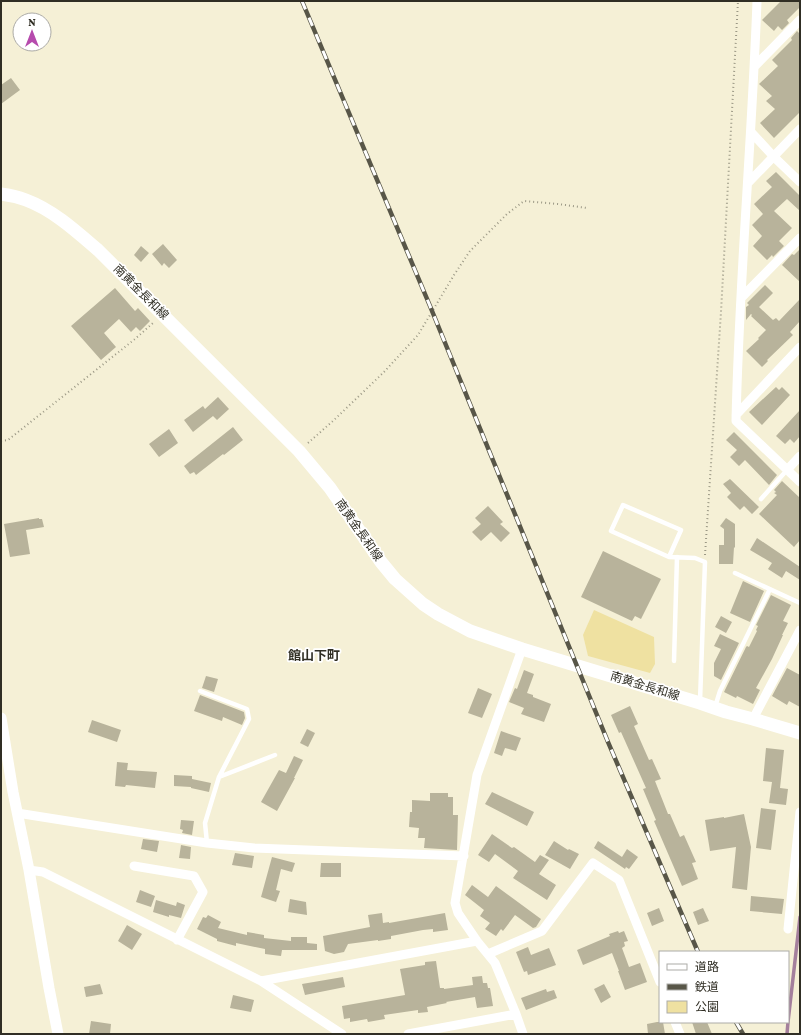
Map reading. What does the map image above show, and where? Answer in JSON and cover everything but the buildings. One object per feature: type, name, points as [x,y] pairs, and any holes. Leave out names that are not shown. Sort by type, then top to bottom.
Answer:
[{"type":"main road","name":"南黄金長和線","points":[[1,194],[25,199],[42,208],[62,220],[98,250],[299,450],[330,488],[381,562],[395,579],[423,604],[470,631],[522,649],[800,733]]},
{"type":"street","points":[[757,1],[736,421],[800,482]]},
{"type":"street","points":[[754,67],[800,20]]},
{"type":"street","points":[[748,183],[800,129]]},
{"type":"street","points":[[751,132],[800,182]]},
{"type":"street","points":[[741,298],[800,238]]},
{"type":"street","points":[[736,415],[800,348]]},
{"type":"street","points":[[787,470],[800,456]]},
{"type":"street","points":[[753,719],[800,630]]},
{"type":"street","points":[[522,649],[477,776],[456,903],[458,913],[477,941],[495,963],[523,1034]]},
{"type":"street","points":[[1,718],[58,1034]]},
{"type":"street","points":[[788,929],[800,812]]},
{"type":"street","points":[[17,813],[207,843],[254,848],[464,856]]},
{"type":"street","points":[[488,954],[542,931],[593,863],[619,880],[659,980]]},
{"type":"street","points":[[134,866],[194,876],[203,892],[177,940]]},
{"type":"street","points":[[28,870],[43,872],[261,981],[342,1034]]},
{"type":"street","points":[[261,981],[477,941]]},
{"type":"street","points":[[408,1034],[516,1014]]},
{"type":"street","points":[[675,1023],[680,1034]]},
{"type":"lane","points":[[761,499],[787,470]]},
{"type":"lane","points":[[669,557],[681,530],[623,505],[611,531],[669,557],[695,558],[705,562],[700,703]]},
{"type":"lane","points":[[674,661],[677,557]]},
{"type":"lane","points":[[735,573],[800,603]]},
{"type":"lane","points":[[714,708],[720,691],[770,589]]},
{"type":"lane","points":[[200,691],[247,709],[249,719],[219,777],[205,823],[207,843]]},
{"type":"lane","points":[[219,777],[275,755]]},
{"type":"path","points":[[705,562],[721,312],[738,1]]},
{"type":"path","points":[[299,450],[334,420],[384,372],[418,335],[454,275],[470,252],[507,214],[524,201],[587,208]]},
{"type":"path","points":[[1,441],[8,440],[135,339],[163,314]]},
{"type":"green space","points":[[594,610],[654,637],[655,664],[650,673],[588,656],[583,635]]},
{"type":"waterway","points":[[789,1013],[800,917]]},
{"type":"waterway","points":[[787,1034],[788,1023]]},
{"type":"railway","points":[[302,1],[430,306],[608,742],[698,951]]},
{"type":"railway","points":[[737,1023],[743,1034]]},
{"type":"district","name":"館山下町","points":[[314,655]]}]
